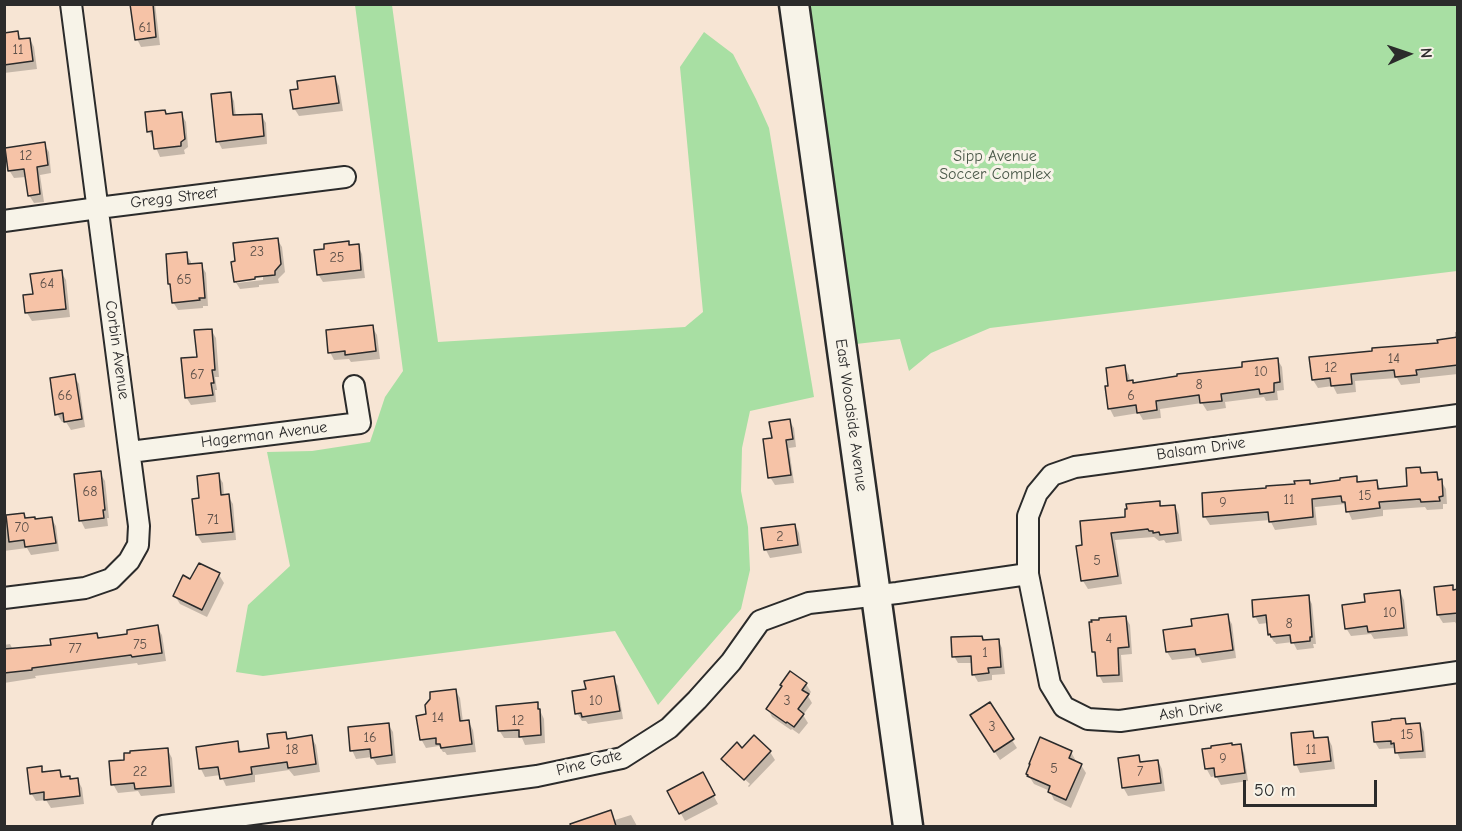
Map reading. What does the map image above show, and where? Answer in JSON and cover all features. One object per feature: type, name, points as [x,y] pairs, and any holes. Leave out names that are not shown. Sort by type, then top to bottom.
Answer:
[{"type":"main road","name":"East Woodside Avenue","points":[[794,4],[908,826]]},
{"type":"street","name":"Corbin Avenue","points":[[4,598],[85,588],[111,579],[129,561],[138,545],[140,526],[71,4]]},
{"type":"street","name":"Gregg Street","points":[[4,221],[345,177]]},
{"type":"street","name":"Hagerman Avenue","points":[[130,452],[360,423],[354,386]]},
{"type":"street","name":"Balsam Drive","points":[[1028,574],[1028,516],[1037,493],[1052,475],[1075,466],[1458,415]]},
{"type":"street","name":"Pine Gate","points":[[163,826],[537,776],[622,758],[669,728],[731,662],[760,621],[809,603],[1028,574]]},
{"type":"street","name":"Ash Drive","points":[[1028,574],[1050,684],[1064,706],[1088,719],[1120,721],[1458,672]]},
{"type":"green space","points":[[355,5],[392,5],[438,342],[685,327],[703,312],[680,67],[704,32],[733,54],[769,128],[814,397],[750,411],[742,448],[741,491],[748,527],[750,570],[741,609],[658,705],[615,631],[263,676],[236,672],[248,605],[290,566],[267,452],[312,451],[370,442],[385,397],[403,371]]},
{"type":"green space","name":"Sipp Avenue Soccer Complex","points":[[808,5],[1457,5],[1457,271],[990,328],[931,353],[909,371],[900,339],[856,344]]},
{"type":"building","points":[[130,4],[153,4],[156,37],[135,40]]},
{"type":"building","points":[[18,31],[19,39],[30,38],[33,61],[4,65],[4,33]]},
{"type":"building","points":[[335,76],[339,103],[293,109],[290,90],[298,89],[297,81]]},
{"type":"building","points":[[231,92],[233,115],[262,114],[264,136],[216,142],[211,94]]},
{"type":"building","points":[[165,110],[166,114],[182,112],[185,139],[181,142],[181,146],[154,149],[152,131],[147,132],[145,112]]},
{"type":"building","points":[[45,142],[48,165],[37,167],[40,194],[28,196],[24,169],[8,171],[5,148]]},
{"type":"building","points":[[278,238],[281,264],[275,271],[275,275],[234,282],[231,262],[235,261],[233,243]]},
{"type":"building","points":[[349,241],[349,245],[359,244],[361,270],[317,275],[314,250],[324,249],[324,244]]},
{"type":"building","points":[[187,252],[188,264],[202,263],[205,298],[172,303],[166,254]]},
{"type":"building","points":[[62,270],[66,309],[25,313],[23,295],[33,294],[30,274]]},
{"type":"building","points":[[373,325],[376,351],[345,355],[345,351],[328,353],[326,330]]},
{"type":"building","points":[[212,329],[215,370],[212,370],[213,395],[185,398],[181,358],[197,357],[194,330]]},
{"type":"building","points":[[1458,337],[1458,365],[1416,370],[1417,375],[1395,377],[1394,370],[1351,374],[1352,384],[1331,386],[1330,378],[1312,380],[1309,357],[1372,351],[1372,348],[1438,343],[1437,340]]},
{"type":"building","points":[[1278,358],[1280,382],[1274,383],[1274,392],[1260,394],[1259,389],[1221,394],[1222,401],[1200,403],[1199,395],[1156,401],[1157,410],[1137,413],[1136,405],[1108,409],[1105,386],[1108,386],[1106,368],[1125,365],[1127,381],[1133,380],[1133,383],[1177,376],[1177,374],[1242,367],[1242,362]]},
{"type":"building","points":[[75,374],[82,419],[64,422],[63,413],[55,415],[50,378]]},
{"type":"building","points":[[790,419],[793,439],[786,440],[791,475],[768,478],[763,439],[772,438],[769,422]]},
{"type":"building","points":[[1420,467],[1421,473],[1437,472],[1438,480],[1442,479],[1443,496],[1439,497],[1440,501],[1421,502],[1420,499],[1379,502],[1380,508],[1346,512],[1345,502],[1342,502],[1341,496],[1312,499],[1313,517],[1269,522],[1268,512],[1203,517],[1202,493],[1266,488],[1266,486],[1295,484],[1294,481],[1310,480],[1310,484],[1357,476],[1357,482],[1377,480],[1378,489],[1407,486],[1406,468]]},
{"type":"building","points":[[101,471],[104,518],[79,521],[74,474]]},
{"type":"building","points":[[219,473],[221,495],[229,494],[233,532],[196,535],[192,499],[199,498],[197,476]]},
{"type":"building","points":[[1160,501],[1160,506],[1175,505],[1178,533],[1160,535],[1159,532],[1153,533],[1148,529],[1111,533],[1118,576],[1081,581],[1076,546],[1082,545],[1080,521],[1125,517],[1126,504]]},
{"type":"building","points":[[24,513],[25,518],[52,517],[56,543],[25,547],[24,540],[9,542],[6,515]]},
{"type":"building","points":[[795,524],[798,545],[764,550],[761,528]]},
{"type":"building","points":[[199,563],[220,573],[202,610],[173,596],[183,575],[190,579]]},
{"type":"building","points":[[1453,585],[1453,590],[1458,589],[1458,613],[1437,615],[1434,587]]},
{"type":"building","points":[[1400,590],[1404,628],[1368,632],[1367,626],[1345,629],[1342,605],[1365,602],[1364,594]]},
{"type":"building","points":[[1309,595],[1312,637],[1310,641],[1291,643],[1290,635],[1271,637],[1270,634],[1268,635],[1266,615],[1253,617],[1252,600]]},
{"type":"building","points":[[1228,614],[1233,650],[1196,655],[1195,649],[1166,652],[1163,630],[1192,626],[1191,619]]},
{"type":"building","points":[[1126,616],[1129,647],[1118,648],[1119,675],[1097,676],[1089,622],[1099,620],[1099,618]]},
{"type":"building","points":[[158,625],[162,653],[132,657],[131,655],[4,673],[4,649],[51,645],[50,639],[97,633],[98,638],[127,634],[127,630]]},
{"type":"building","points":[[982,636],[983,640],[999,639],[1001,667],[988,668],[989,673],[972,675],[971,656],[952,657],[951,637]]},
{"type":"building","points":[[790,671],[807,683],[802,690],[809,694],[798,709],[804,714],[794,727],[766,709]]},
{"type":"building","points":[[614,676],[620,711],[582,717],[581,713],[575,714],[572,691],[586,689],[584,681]]},
{"type":"building","points":[[456,689],[460,721],[469,720],[472,744],[441,748],[440,744],[436,744],[436,738],[420,740],[416,716],[426,714],[425,705],[430,699],[430,692]]},
{"type":"building","points":[[538,702],[541,735],[519,737],[519,730],[498,731],[496,706]]},
{"type":"building","points":[[990,702],[1014,739],[994,752],[970,715]]},
{"type":"building","points":[[1405,718],[1406,724],[1420,723],[1423,751],[1395,753],[1394,743],[1391,744],[1391,741],[1374,742],[1372,722]]},
{"type":"building","points":[[389,723],[392,755],[371,758],[370,749],[350,751],[348,727]]},
{"type":"building","points":[[1313,731],[1314,738],[1328,737],[1331,761],[1294,765],[1291,733]]},
{"type":"building","points":[[286,732],[287,739],[312,735],[316,764],[288,768],[287,762],[251,767],[252,774],[220,779],[218,767],[199,769],[196,747],[238,741],[239,752],[269,748],[267,734]]},
{"type":"building","points":[[754,735],[771,751],[744,780],[721,759],[737,742],[742,748]]},
{"type":"building","points":[[1040,737],[1072,751],[1069,758],[1082,764],[1066,800],[1048,792],[1050,786],[1026,774]]},
{"type":"building","points":[[1232,743],[1232,745],[1241,744],[1245,773],[1215,777],[1214,768],[1205,769],[1202,749]]},
{"type":"building","points":[[168,748],[171,786],[135,789],[134,783],[111,785],[109,761],[124,760],[124,753],[130,753],[130,751]]},
{"type":"building","points":[[1139,755],[1140,762],[1158,760],[1161,783],[1122,788],[1118,758]]},
{"type":"building","points":[[42,766],[42,772],[60,770],[61,777],[78,778],[80,796],[44,800],[44,792],[30,794],[27,768]]},
{"type":"building","points":[[703,772],[715,795],[679,814],[667,791]]},
{"type":"building","points":[[611,810],[616,826],[571,826],[570,824]]}]
